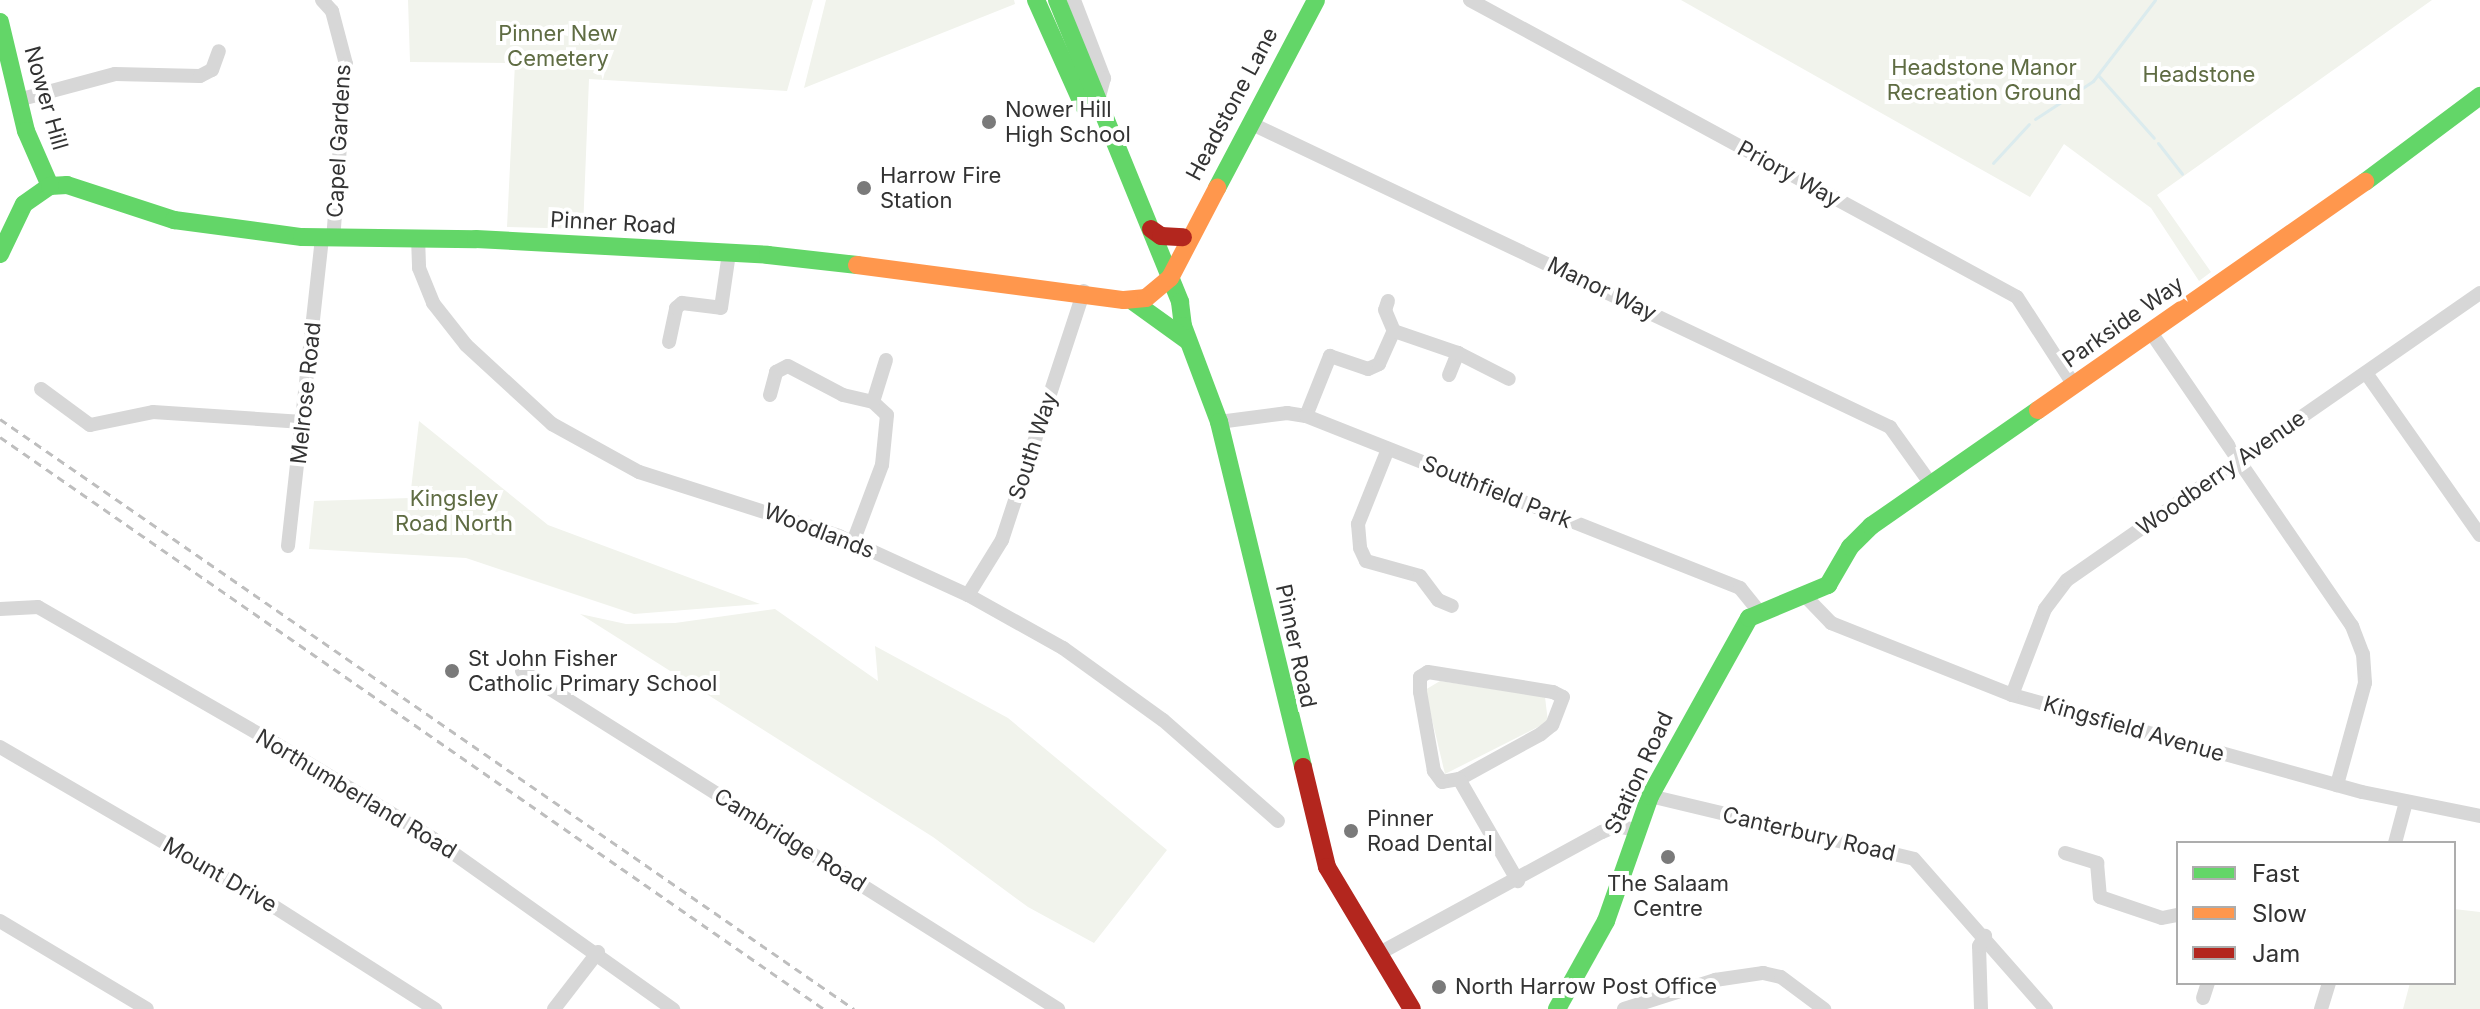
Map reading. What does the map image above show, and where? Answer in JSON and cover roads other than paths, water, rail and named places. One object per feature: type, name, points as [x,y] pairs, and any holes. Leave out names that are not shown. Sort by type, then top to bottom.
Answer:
[{"type":"street","name":"Capel Gardens","points":[[322,0],[332,11],[346,64],[327,239]]},
{"type":"street","points":[[1036,0],[1162,277]]},
{"type":"street","points":[[1057,0],[1151,229],[1162,277]]},
{"type":"street","points":[[1074,0],[1104,78],[1098,102]]},
{"type":"street","name":"Headstone Lane","points":[[1162,277],[1316,0]]},
{"type":"street","name":"Priory Way","points":[[1470,0],[2017,297],[2074,385]]},
{"type":"street","name":"Nower Hill","points":[[0,22],[5,72],[50,186]]},
{"type":"street","points":[[18,100],[115,74],[200,76],[212,70],[219,51]]},
{"type":"street","name":"Parkside Way","points":[[1807,598],[1834,578],[1860,535],[2362,185],[2480,96]]},
{"type":"street","name":"Manor Way","points":[[1250,123],[1890,427],[1931,484]]},
{"type":"street","name":"Pinner Road","points":[[50,186],[67,185],[174,220],[327,239],[418,237],[729,253],[1084,291],[1124,299]]},
{"type":"street","points":[[0,254],[24,204],[50,186]]},
{"type":"street","points":[[1151,229],[1164,237],[1188,234]]},
{"type":"street","name":"Woodlands","points":[[418,237],[419,268],[433,303],[466,345],[552,424],[639,472],[853,542],[968,595],[1088,666],[1163,720],[1269,803],[1278,821]]},
{"type":"street","name":"Melrose Road","points":[[288,546],[327,239]]},
{"type":"street","points":[[669,342],[676,308],[682,303],[721,308],[729,253]]},
{"type":"street","name":"Pinner Road","points":[[1162,277],[1185,317],[1186,334],[1219,422],[1315,832],[1327,867],[1412,1009]]},
{"type":"street","points":[[1124,299],[1162,277]]},
{"type":"street","name":"South Way","points":[[968,595],[1002,540],[1084,291]]},
{"type":"street","name":"Woodberry Avenue","points":[[2012,695],[2045,609],[2067,580],[2480,293]]},
{"type":"street","points":[[1124,299],[1186,334]]},
{"type":"street","points":[[1306,416],[1330,356],[1368,369],[1379,364],[1394,331],[1385,310],[1388,301]]},
{"type":"street","points":[[1394,331],[1458,353],[1491,374],[1509,379]]},
{"type":"street","points":[[2150,331],[2310,560],[2352,626],[2363,654],[2365,683],[2337,785]]},
{"type":"street","points":[[1449,375],[1458,353]]},
{"type":"street","points":[[873,402],[886,360]]},
{"type":"street","points":[[770,395],[776,372],[788,366],[843,395],[873,402],[889,421],[886,448],[853,542]]},
{"type":"street","points":[[2366,373],[2480,535]]},
{"type":"street","points":[[41,389],[90,425],[153,412],[303,422]]},
{"type":"street","name":"Southfield Park","points":[[1219,422],[1287,413],[1306,416],[1740,588],[1760,613]]},
{"type":"street","points":[[1388,449],[1358,524],[1360,548],[1366,561],[1420,576],[1438,600],[1452,606]]},
{"type":"street","name":"Station Road","points":[[1560,1008],[1606,921],[1650,796],[1740,627],[1760,613],[1807,598]]},
{"type":"street","name":"Kingsfield Avenue","points":[[1807,598],[1831,623],[2012,695],[2337,785],[2480,816]]},
{"type":"street","name":"Northumberland Road","points":[[0,609],[22,604],[38,607],[394,815],[598,952],[673,1009]]},
{"type":"street","name":"Cambridge Road","points":[[522,671],[1058,1009]]},
{"type":"street","points":[[1428,672],[1563,697],[1552,725],[1459,779],[1442,782],[1434,771],[1420,677],[1428,672]]},
{"type":"street","name":"Mount Drive","points":[[0,747],[270,904],[435,1009]]},
{"type":"street","points":[[1459,779],[1518,881]]},
{"type":"street","name":"Canterbury Road","points":[[1650,796],[1914,859],[1985,936],[2046,1009]]},
{"type":"street","points":[[2396,841],[2406,802]]},
{"type":"street","points":[[1378,954],[1518,881],[1602,832],[1616,826],[1636,830]]},
{"type":"street","points":[[2065,853],[2097,863],[2100,897],[2162,918],[2176,915]]},
{"type":"street","points":[[0,921],[147,1009]]},
{"type":"street","points":[[1981,1009],[1979,946],[1985,936]]},
{"type":"street","points":[[554,1009],[598,952]]},
{"type":"street","points":[[1624,1009],[1715,980],[1763,973],[1781,977],[1824,1009]]},
{"type":"street","points":[[2203,998],[2207,985]]},
{"type":"street","points":[[2321,1009],[2328,985]]},
{"type":"waterway","points":[[2035,119],[2093,81],[2155,0]]},
{"type":"waterway","points":[[2098,75],[2154,138]]},
{"type":"waterway","points":[[1993,163],[2029,124]]},
{"type":"waterway","points":[[2158,143],[2182,174]]},
{"type":"railway","points":[[0,419],[854,1009]]},
{"type":"railway","points":[[0,437],[824,1009]]},
{"type":"place","name":"Nower Hill High School","points":[[989,122]]},
{"type":"place","name":"Harrow Fire Station","points":[[864,188]]},
{"type":"place","name":"St John Fisher Catholic Primary School","points":[[452,671]]},
{"type":"place","name":"Pinner Road Dental","points":[[1351,831]]},
{"type":"place","name":"The Salaam Centre","points":[[1668,857]]},
{"type":"place","name":"North Harrow Post Office","points":[[1439,987]]},
{"type":"park label","name":"Pinner New Cemetery","points":[[558,46]]},
{"type":"park label","name":"Headstone","points":[[2199,75]]},
{"type":"park label","name":"Headstone Manor Recreation Ground","points":[[1984,80]]},
{"type":"park label","name":"Kingsley Road North","points":[[454,510]]}]
